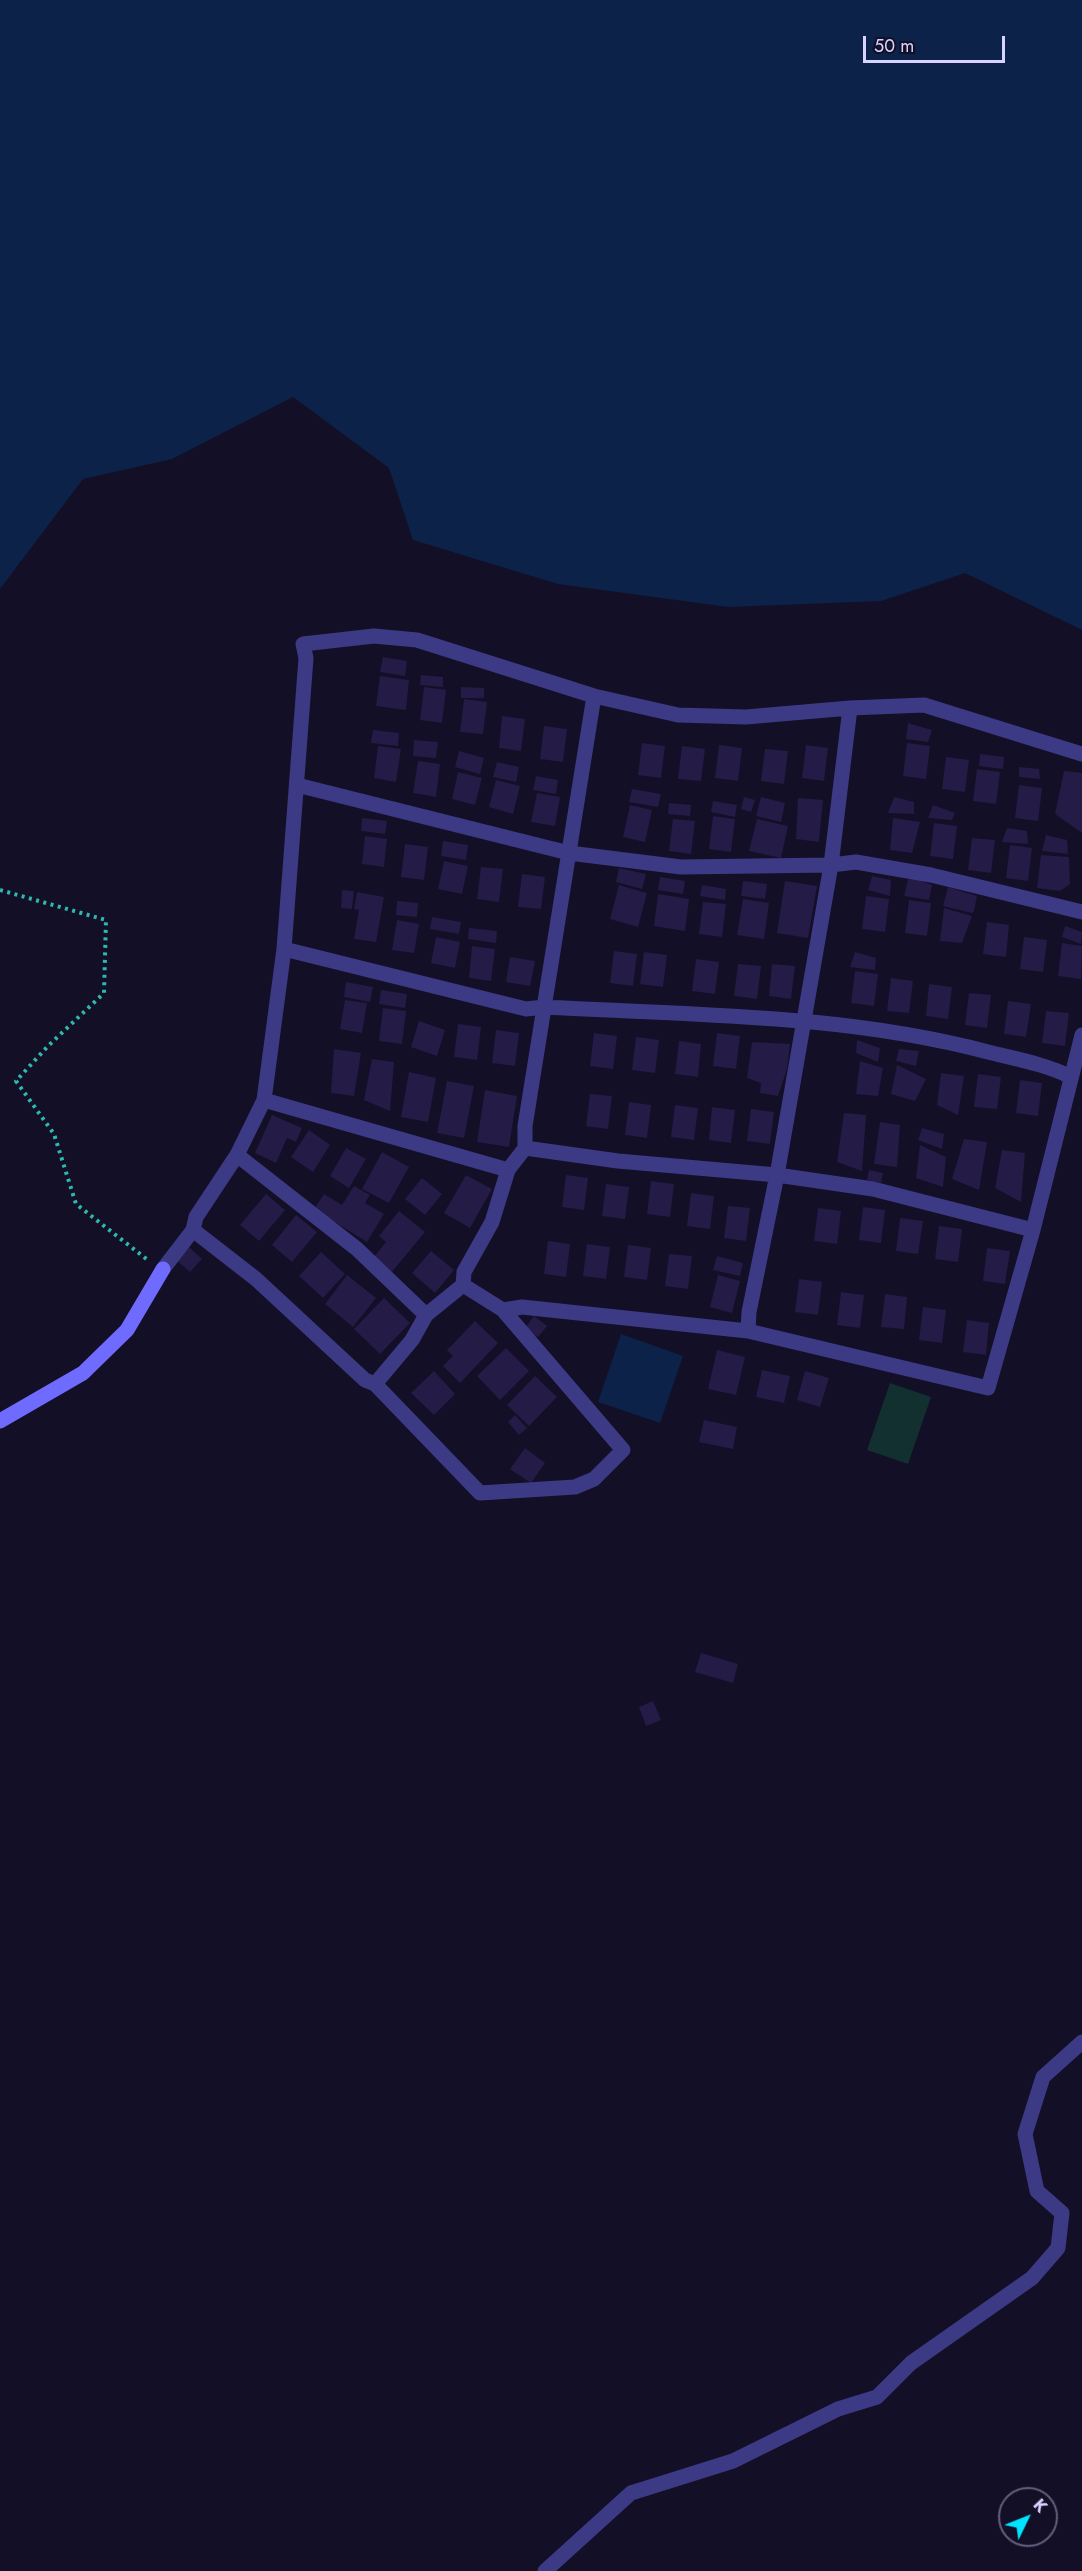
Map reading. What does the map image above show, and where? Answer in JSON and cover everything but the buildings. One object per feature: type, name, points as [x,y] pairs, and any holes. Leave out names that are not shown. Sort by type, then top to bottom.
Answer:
[{"type":"main road","points":[[0,1421],[84,1373],[127,1330],[163,1269]]},
{"type":"street","points":[[163,1269],[193,1230],[196,1217],[237,1155],[264,1100],[284,949],[306,658],[303,644],[374,636],[417,640],[594,696],[678,716],[746,717],[850,708],[924,705],[1082,754]]},
{"type":"street","points":[[375,1384],[412,1340],[426,1315],[463,1285],[464,1272],[492,1222],[508,1170],[525,1148],[525,1126],[594,696]]},
{"type":"street","points":[[748,1331],[749,1312],[777,1176],[831,865],[850,708]]},
{"type":"street","points":[[297,785],[569,853],[681,867],[831,865],[856,862],[931,875],[1082,912]]},
{"type":"street","points":[[284,949],[526,1009],[544,1007],[804,1021],[948,1041],[1054,1069],[1071,1077]]},
{"type":"street","points":[[503,1310],[522,1306],[748,1331],[988,1388],[1033,1230],[1082,1035]]},
{"type":"street","points":[[264,1100],[508,1170]]},
{"type":"street","points":[[525,1148],[618,1161],[777,1176],[873,1189],[1033,1230]]},
{"type":"street","points":[[237,1155],[357,1249],[426,1315]]},
{"type":"street","points":[[193,1230],[256,1279],[365,1380],[375,1384],[480,1493],[575,1487],[594,1479],[623,1450],[503,1310],[463,1285]]},
{"type":"street","points":[[545,2571],[631,2493],[734,2461],[838,2409],[877,2397],[911,2363],[1032,2278],[1058,2248],[1062,2213],[1037,2191],[1025,2134],[1043,2077],[1082,2042]]},
{"type":"path","points":[[0,890],[106,920],[104,993],[48,1046],[16,1081],[54,1134],[76,1204],[141,1256],[163,1269]]},
{"type":"green space","points":[[890,1383],[931,1397],[908,1464],[867,1450]]},
{"type":"water","points":[[0,0],[1082,0],[1082,630],[965,573],[881,601],[728,607],[558,584],[413,540],[389,468],[293,397],[172,459],[83,479],[0,589]]},
{"type":"water","points":[[621,1334],[683,1356],[660,1423],[598,1402]]}]
